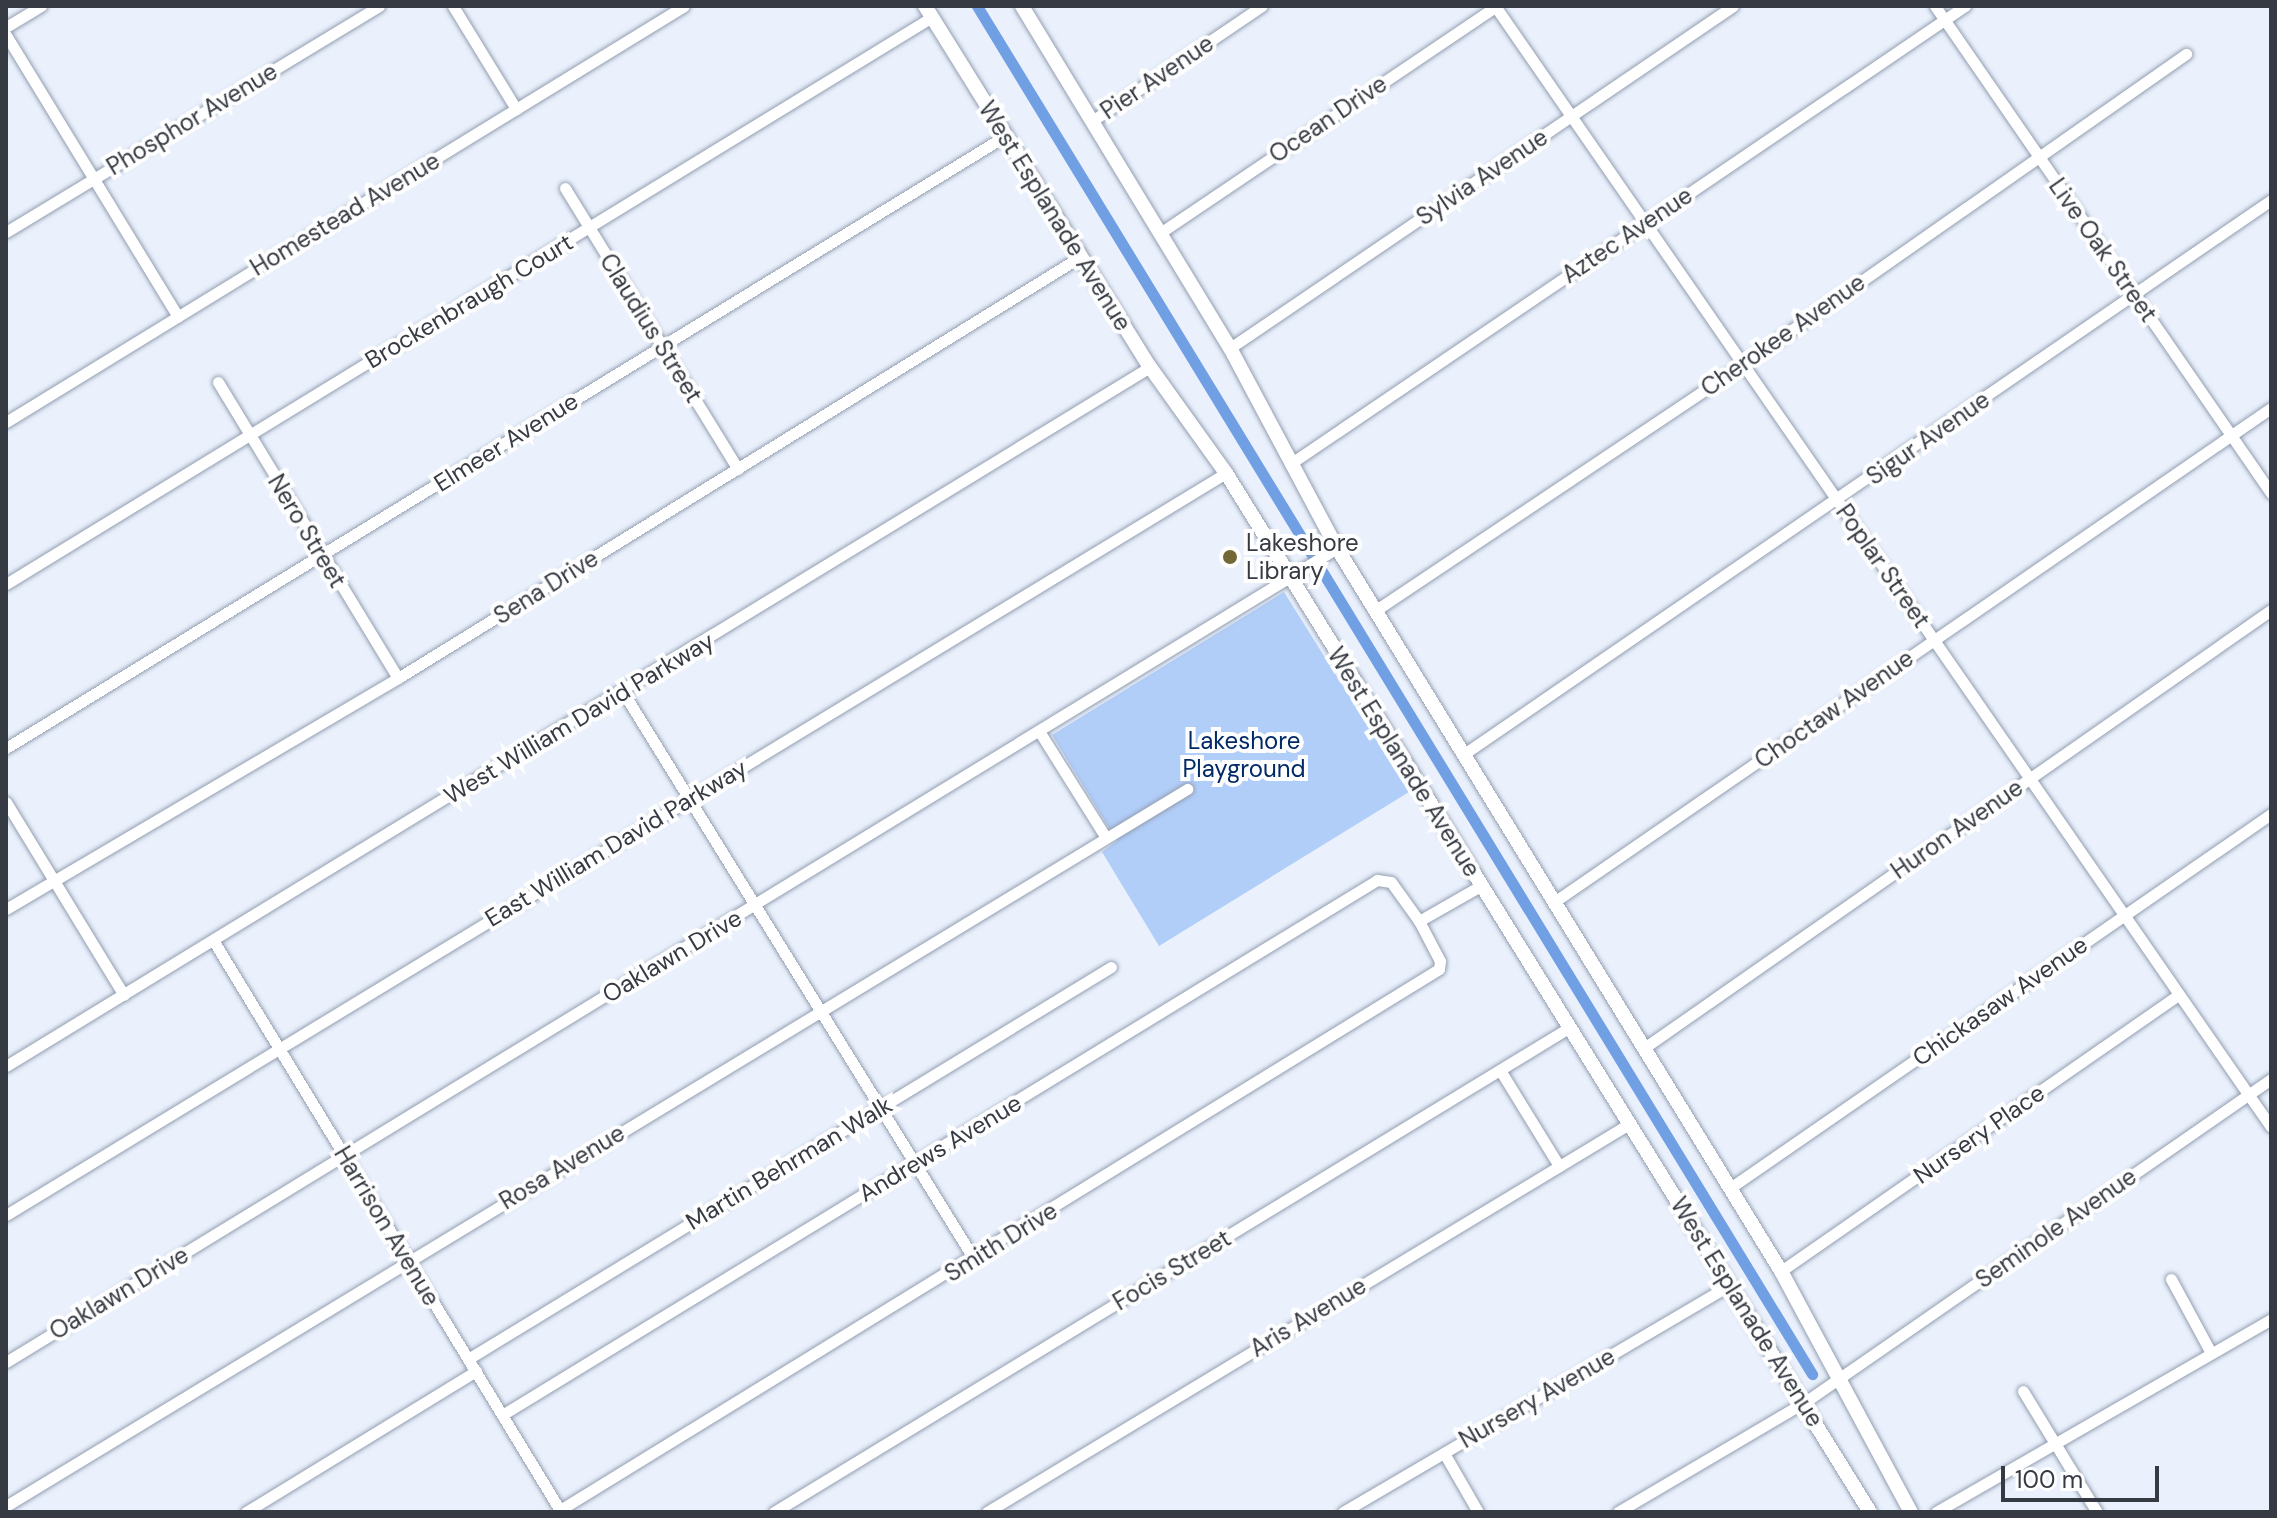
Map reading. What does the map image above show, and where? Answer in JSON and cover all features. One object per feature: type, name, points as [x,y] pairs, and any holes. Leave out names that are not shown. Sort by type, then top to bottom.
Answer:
[{"type":"main road","name":"West Esplanade Avenue","points":[[1023,6],[1230,348],[1333,550],[1376,610],[1781,1271],[1842,1377],[1911,1512]]},
{"type":"main road","name":"West Esplanade Avenue","points":[[928,12],[1150,367],[1296,574],[1482,885],[1805,1402],[1870,1512]]},
{"type":"street","points":[[6,27],[41,6]]},
{"type":"street","name":"Phosphor Avenue","points":[[6,232],[379,6]]},
{"type":"street","points":[[453,6],[516,109]]},
{"type":"street","name":"Homestead Avenue","points":[[6,422],[684,6]]},
{"type":"street","name":"Pier Avenue","points":[[1092,121],[1262,6]]},
{"type":"street","name":"Poplar Street","points":[[1496,6],[2030,778],[2177,996],[2271,1127]]},
{"type":"street","name":"Ocean Drive","points":[[1160,233],[1496,6]]},
{"type":"street","name":"Sylvia Avenue","points":[[1230,348],[1733,6]]},
{"type":"street","name":"Live Oak Street","points":[[1935,6],[2271,493]]},
{"type":"street","name":"Aztec Avenue","points":[[1290,464],[1965,6]]},
{"type":"street","name":"Brockenbraugh Court","points":[[6,584],[590,229],[928,12]]},
{"type":"street","points":[[6,35],[178,317]]},
{"type":"street","name":"Cherokee Avenue","points":[[1376,610],[1743,364],[2186,54]]},
{"type":"street","name":"Elmeer Avenue","points":[[6,748],[1005,136]]},
{"type":"street","name":"Claudius Street","points":[[565,188],[738,469]]},
{"type":"street","name":"Sigur Avenue","points":[[1464,754],[2271,200]]},
{"type":"street","name":"Sena Drive","points":[[6,909],[398,678],[1080,257]]},
{"type":"street","name":"West William David Parkway","points":[[6,1066],[623,692],[1150,367]]},
{"type":"street","name":"Nero Street","points":[[218,382],[398,678]]},
{"type":"street","name":"Choctaw Avenue","points":[[1554,902],[2271,408]]},
{"type":"street","name":"East William David Parkway","points":[[6,1215],[1226,473]]},
{"type":"street","name":"Oaklawn Drive","points":[[6,1362],[1333,550]]},
{"type":"street","name":"Huron Avenue","points":[[1644,1048],[2271,610]]},
{"type":"street","points":[[623,692],[974,1259]]},
{"type":"street","points":[[1039,731],[1106,838]]},
{"type":"street","name":"Rosa Avenue","points":[[6,1506],[1187,789]]},
{"type":"street","points":[[6,802],[124,995]]},
{"type":"street","name":"Chickasaw Avenue","points":[[1730,1188],[2271,814]]},
{"type":"street","name":"Andrews Avenue","points":[[502,1415],[1377,880],[1391,882],[1419,921]]},
{"type":"street","points":[[1419,921],[1482,885]]},
{"type":"street","name":"Smith Drive","points":[[561,1511],[974,1259],[1439,969],[1440,961],[1419,921]]},
{"type":"street","name":"Harrison Avenue","points":[[213,940],[561,1511]]},
{"type":"street","name":"Martin Behrman Walk","points":[[468,1359],[1111,967]]},
{"type":"street","name":"Nursery Place","points":[[1781,1271],[2177,996]]},
{"type":"street","name":"Focis Street","points":[[774,1512],[1570,1027]]},
{"type":"street","points":[[1500,1070],[1559,1166]]},
{"type":"street","name":"Seminole Avenue","points":[[1618,1512],[1805,1402],[2271,1079]]},
{"type":"street","name":"Aris Avenue","points":[[987,1512],[1629,1124]]},
{"type":"street","points":[[2171,1279],[2211,1353]]},
{"type":"street","name":"Nursery Avenue","points":[[1343,1512],[1730,1285]]},
{"type":"street","points":[[1936,1512],[2271,1319]]},
{"type":"street","points":[[246,1512],[476,1371]]},
{"type":"street","points":[[2023,1391],[2097,1512]]},
{"type":"street","points":[[1444,1453],[1478,1512]]},
{"type":"green space","name":"Lakeshore Playground","points":[[1284,592],[1409,792],[1159,946],[1102,852],[1117,841],[1052,735]]},
{"type":"waterway","points":[[977,6],[1812,1374]]},
{"type":"place","name":"Lakeshore Library","points":[[1230,557]]}]
